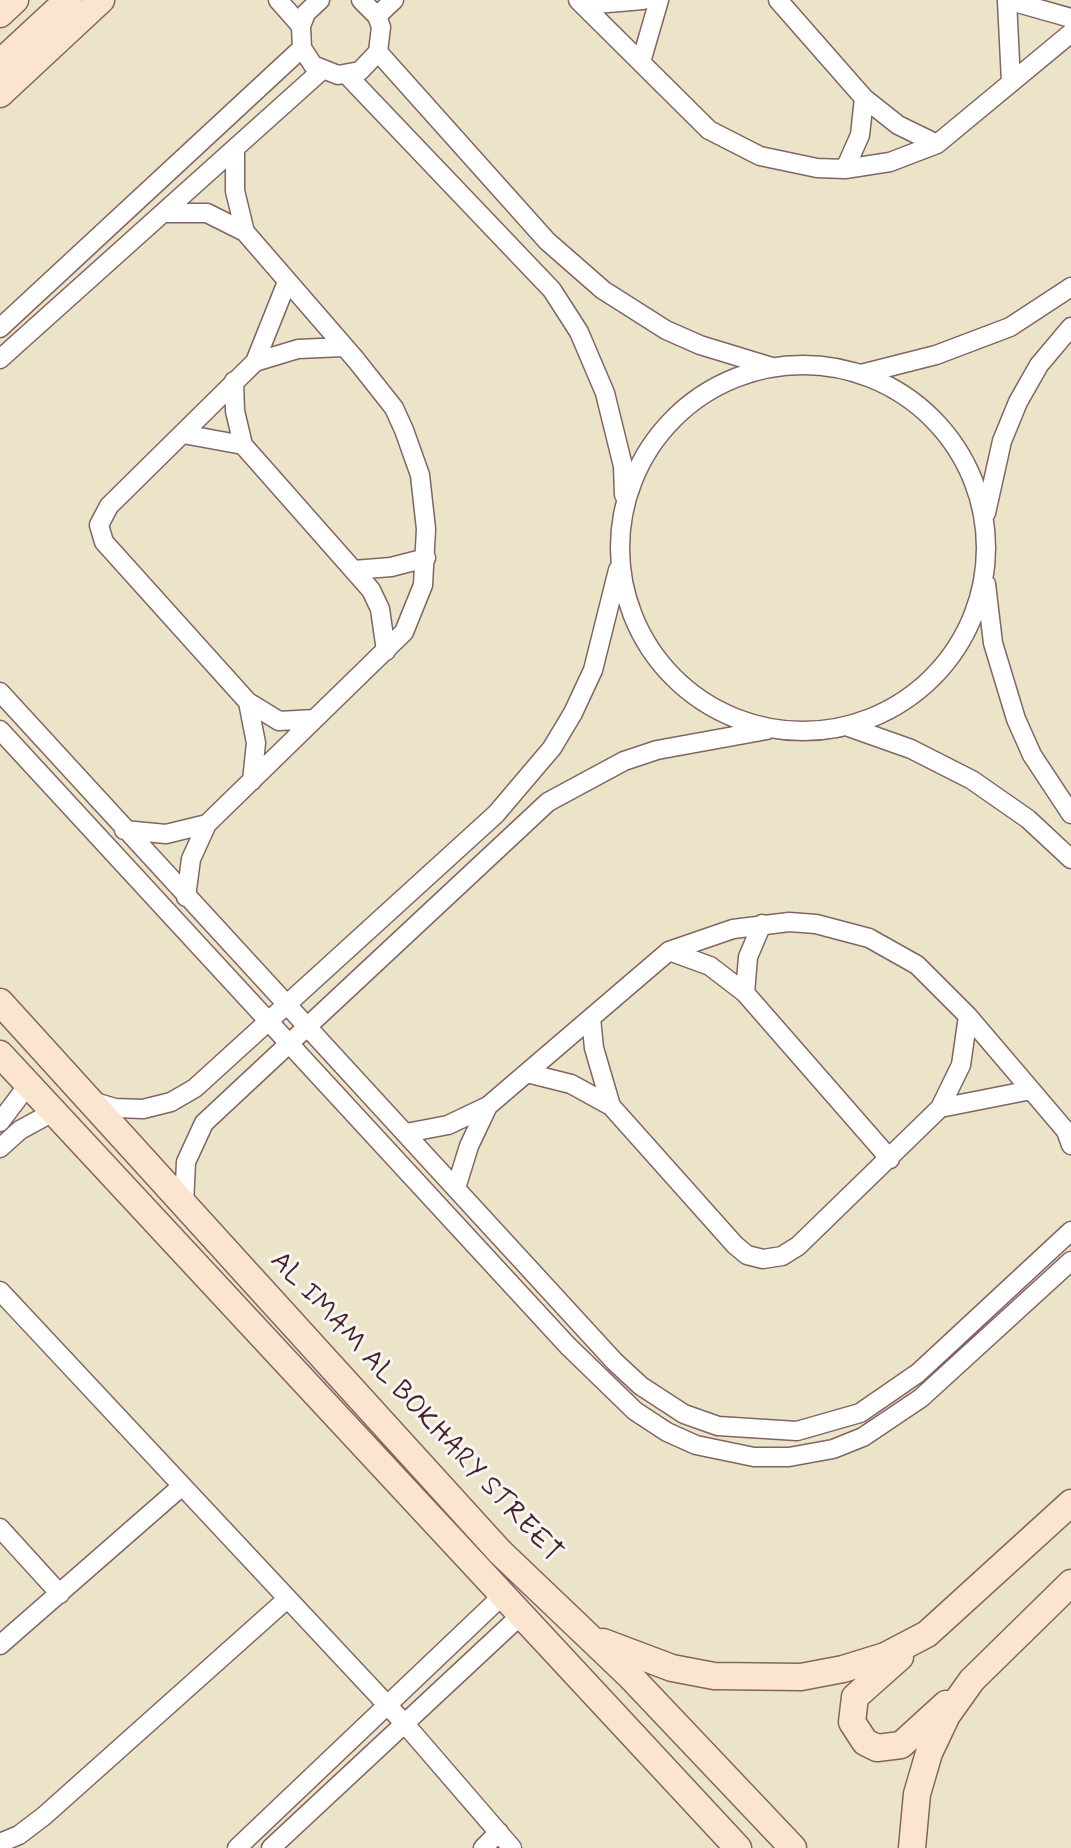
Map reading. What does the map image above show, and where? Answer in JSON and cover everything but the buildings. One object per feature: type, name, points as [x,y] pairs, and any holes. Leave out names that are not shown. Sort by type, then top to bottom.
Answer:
[{"type":"street","points":[[0,14],[15,0]]},
{"type":"street","points":[[0,63],[68,0]]},
{"type":"street","points":[[0,94],[101,0]]},
{"type":"street","points":[[278,0],[301,26]]},
{"type":"street","points":[[320,0],[306,13],[301,26],[302,48],[321,71],[347,75],[370,63],[378,52],[381,27],[377,16],[361,0]]},
{"type":"street","points":[[377,16],[394,0]]},
{"type":"street","points":[[581,3],[643,0]]},
{"type":"street","points":[[641,62],[659,0]]},
{"type":"street","points":[[778,0],[864,98],[898,125],[937,144]]},
{"type":"street","points":[[1011,82],[1007,0],[1071,18]]},
{"type":"street","points":[[581,3],[709,130],[734,145],[788,164],[845,169],[890,162],[937,144],[1071,33]]},
{"type":"street","points":[[0,328],[302,48]]},
{"type":"street","points":[[378,52],[547,241],[603,290],[666,330],[700,345],[772,367]]},
{"type":"street","points":[[0,359],[321,71]]},
{"type":"street","points":[[88,1100],[115,1108],[143,1109],[171,1102],[195,1088],[496,814],[552,748],[593,670],[620,563],[625,504],[623,466],[605,393],[579,332],[525,258],[347,75]]},
{"type":"street","points":[[845,169],[860,135],[864,98]]},
{"type":"street","points":[[235,149],[235,191],[245,232]]},
{"type":"street","points":[[163,213],[207,213],[245,232],[394,408],[404,430],[424,498],[426,558],[416,609],[404,632],[207,824],[191,859],[186,897]]},
{"type":"street","points":[[255,362],[287,282]]},
{"type":"street","points":[[861,374],[936,355],[1010,327],[1071,287]]},
{"type":"street","points":[[984,524],[998,455],[1018,402],[1039,365],[1071,327]]},
{"type":"street","points":[[315,719],[279,721],[248,702],[100,534],[102,513],[255,362],[298,349],[343,347]]},
{"type":"street","points":[[625,504],[640,464],[664,429],[694,400],[731,379],[772,367],[817,365],[861,374],[898,391],[931,416],[948,437],[975,484],[984,524],[993,643],[1002,681],[1032,755],[1071,814]]},
{"type":"street","points":[[234,381],[235,411],[243,445],[371,590],[380,609],[386,651]]},
{"type":"street","points":[[183,434],[243,445]]},
{"type":"street","points":[[354,570],[391,567],[426,558]]},
{"type":"street","points":[[620,563],[630,611],[652,654],[677,681],[726,715],[773,729],[810,732],[846,726],[889,710],[926,683],[955,649],[969,621],[985,564]]},
{"type":"street","points":[[0,692],[124,830],[641,1386],[684,1414],[718,1426],[797,1431],[825,1426],[860,1413],[886,1398],[1071,1231]]},
{"type":"street","points":[[248,702],[256,743],[252,781]]},
{"type":"street","points":[[846,726],[911,749],[972,780],[1028,819],[1071,859]]},
{"type":"street","points":[[184,1204],[186,1162],[204,1123],[548,802],[610,768],[657,750],[773,729]]},
{"type":"street","points":[[0,730],[602,1380],[635,1411],[667,1432],[696,1445],[754,1457],[789,1457],[833,1449],[863,1437],[921,1398],[1071,1261]]},
{"type":"street","points":[[124,830],[166,834],[207,824]]},
{"type":"street","points":[[406,1133],[448,1125],[488,1106],[669,951],[733,929],[762,924],[816,924],[869,938],[917,965],[968,1016],[1069,1137]]},
{"type":"street","points":[[745,993],[748,957],[762,924]]},
{"type":"street","points":[[669,951],[710,966],[745,993],[890,1159]]},
{"type":"street","name":"AL IMAM AL BOKHARY STREET","points":[[0,1002],[500,1552],[590,1637],[793,1848]]},
{"type":"street","points":[[527,1073],[571,1084],[611,1106],[735,1245],[747,1255],[763,1259],[782,1256],[798,1246],[940,1108],[961,1065],[968,1016]]},
{"type":"street","points":[[591,1018],[597,1063],[611,1106]]},
{"type":"street","points":[[0,1054],[738,1848]]},
{"type":"street","points":[[0,1122],[28,1085]]},
{"type":"street","points":[[940,1108],[1031,1090]]},
{"type":"street","points":[[456,1188],[469,1146],[488,1106]]},
{"type":"street","points":[[0,1148],[29,1124],[53,1112]]},
{"type":"street","points":[[0,1291],[405,1724],[512,1848]]},
{"type":"street","points":[[0,1645],[182,1486]]},
{"type":"street","points":[[1071,1503],[855,1697],[852,1722],[865,1742],[889,1749],[901,1745],[1071,1583]]},
{"type":"street","points":[[0,1528],[60,1594]]},
{"type":"street","points":[[237,1848],[502,1596]]},
{"type":"street","points":[[0,1843],[19,1835],[44,1816],[287,1599]]},
{"type":"street","points":[[271,1848],[520,1616]]},
{"type":"street","points":[[564,1663],[590,1637],[672,1668],[714,1676],[757,1679],[801,1677],[843,1669],[885,1656],[927,1634]]},
{"type":"street","points":[[912,1848],[917,1794],[929,1753],[947,1715],[972,1680]]},
{"type":"street","points":[[483,1848],[499,1832]]}]
